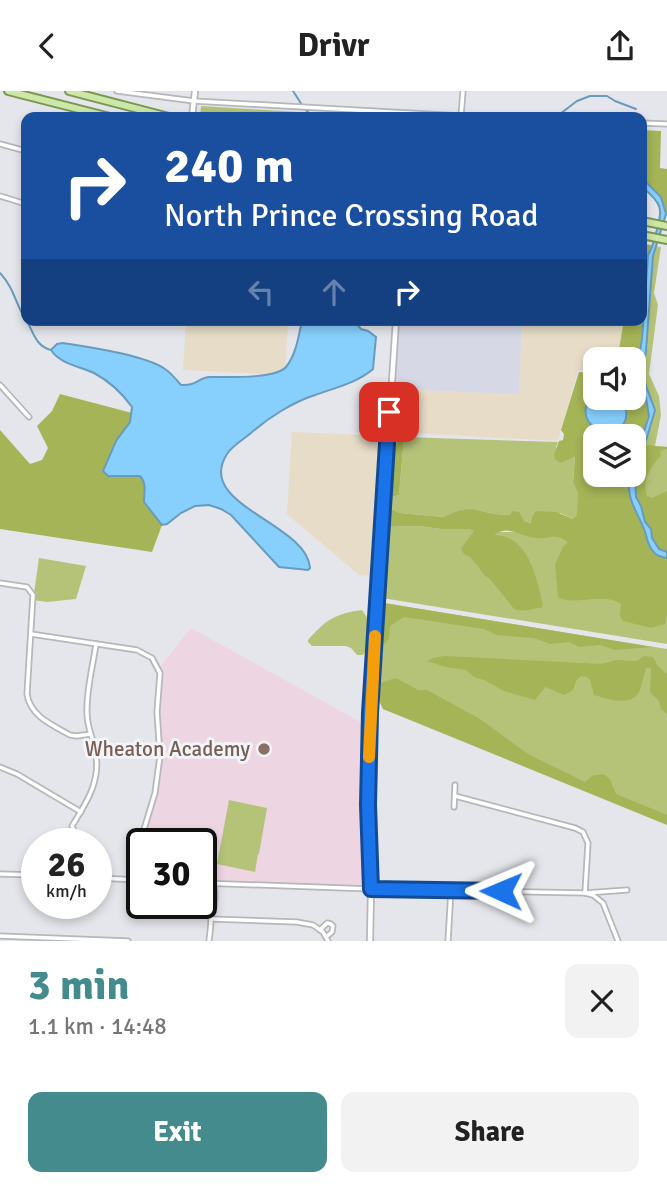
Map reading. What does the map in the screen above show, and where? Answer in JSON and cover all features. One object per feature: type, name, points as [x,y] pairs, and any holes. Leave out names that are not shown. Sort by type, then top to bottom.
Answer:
[{"type":"main road","points":[[8,91],[90,112]]},
{"type":"main road","points":[[69,91],[150,112]]},
{"type":"main road","points":[[647,222],[667,226]]},
{"type":"main road","points":[[647,235],[667,240]]},
{"type":"street","points":[[117,91],[194,101],[352,112]]},
{"type":"street","points":[[193,112],[195,91]]},
{"type":"street","points":[[461,112],[463,91]]},
{"type":"street","points":[[647,123],[667,124]]},
{"type":"street","points":[[0,144],[21,150]]},
{"type":"street","points":[[0,196],[21,202]]},
{"type":"street","points":[[370,941],[368,805],[372,672],[396,326]]},
{"type":"street","points":[[0,385],[29,417]]},
{"type":"street","points":[[0,583],[24,586],[32,592],[27,694],[34,712],[70,735],[90,734]]},
{"type":"street","points":[[31,634],[142,652],[152,658],[160,673],[157,712],[160,747],[158,774],[144,828]]},
{"type":"street","points":[[73,828],[96,777],[96,752],[90,734],[87,703],[96,643]]},
{"type":"street","points":[[0,767],[17,774],[81,812]]},
{"type":"street","points":[[454,807],[455,785]]},
{"type":"street","points":[[455,796],[583,832],[587,843],[585,893]]},
{"type":"street","points":[[0,874],[21,875]]},
{"type":"street","points":[[217,883],[585,893],[627,890]]},
{"type":"street","points":[[448,941],[451,890]]},
{"type":"street","points":[[585,893],[593,895],[603,903],[618,941]]},
{"type":"street","points":[[209,941],[211,919],[297,922],[313,925],[324,935]]},
{"type":"street","points":[[0,936],[128,941]]},
{"type":"shaded area","points":[[186,326],[288,326],[285,375],[183,370]]},
{"type":"shaded area","points":[[397,326],[522,326],[519,395],[392,389]]},
{"type":"shaded area","points":[[522,326],[623,326],[619,347],[583,347],[583,370],[578,370],[558,441],[389,432],[392,389],[519,394]]},
{"type":"shaded area","points":[[292,432],[386,436],[377,576],[359,575],[287,514]]},
{"type":"shaded area","name":"Wheaton Academy","points":[[191,628],[366,725],[369,886],[217,881],[217,828],[145,828],[161,761],[160,667]]},
{"type":"green space","points":[[201,106],[298,112],[200,112]]},
{"type":"green space","points":[[647,130],[661,131],[660,168],[667,169],[667,216],[655,190],[647,183]]},
{"type":"green space","points":[[647,245],[661,247],[654,293],[658,305],[649,374],[659,396],[661,415],[655,446],[667,447],[667,644],[382,598],[386,527],[468,529],[491,535],[498,532],[518,532],[535,538],[558,537],[577,545],[573,519],[560,513],[532,523],[511,515],[474,509],[443,517],[391,510],[392,497],[399,495],[404,437],[558,442],[556,447],[561,463],[575,457],[573,481],[578,492],[578,508],[588,487],[646,487],[646,428],[649,418],[646,400],[646,347],[619,347],[623,326],[647,326]]},
{"type":"green space","points":[[623,326],[643,326],[640,347],[620,347]]},
{"type":"green space","points":[[579,372],[583,372],[583,410],[646,410],[646,402],[649,413],[646,424],[583,424],[583,487],[628,487],[649,546],[653,553],[667,560],[665,624],[651,628],[623,621],[620,616],[621,604],[613,600],[564,600],[558,597],[555,564],[568,542],[558,537],[536,538],[505,531],[494,535],[516,542],[529,560],[538,584],[543,606],[518,610],[514,609],[470,557],[464,554],[461,548],[474,531],[419,526],[386,527],[389,454],[395,444],[404,437],[399,495],[392,497],[392,510],[443,517],[461,510],[474,509],[510,515],[513,511],[519,512],[524,521],[531,523],[536,511],[556,512],[573,519],[577,515],[578,493],[573,482],[575,457],[561,463],[554,455],[559,441],[563,440],[564,434],[561,430]]},
{"type":"green space","points":[[60,394],[132,413],[130,422],[116,441],[104,467],[108,476],[140,475],[144,479],[144,502],[162,525],[152,552],[0,529],[0,430],[30,464],[42,460],[48,448],[37,426],[52,411]]},
{"type":"green space","points":[[646,445],[667,447],[660,451],[661,456],[650,469],[646,479]]},
{"type":"green space","points":[[635,487],[646,487],[647,496],[652,498],[667,491],[667,553],[652,540],[652,531],[636,498]]},
{"type":"green space","points":[[39,558],[86,566],[76,599],[47,602],[33,600]]},
{"type":"green space","points":[[384,603],[667,649],[667,820],[572,780],[383,709],[379,700]]},
{"type":"green space","points":[[384,603],[652,647],[615,650],[600,645],[580,647],[569,642],[550,644],[534,638],[497,635],[484,629],[404,617],[390,626],[389,639],[382,646]]},
{"type":"green space","points":[[362,610],[368,620],[369,629],[368,643],[363,655],[357,655],[346,646],[312,646],[308,642],[320,627],[331,619]]},
{"type":"green space","points":[[444,656],[602,664],[616,660],[637,661],[644,656],[653,657],[667,674],[667,714],[650,692],[651,668],[646,668],[636,696],[626,701],[594,695],[590,680],[581,676],[573,690],[564,695],[545,687],[535,700],[504,691],[474,677],[466,670],[427,661]]},
{"type":"green space","points":[[396,678],[418,690],[427,690],[480,719],[528,754],[585,782],[592,776],[603,774],[610,779],[616,794],[667,815],[667,825],[383,709],[379,700],[380,683]]},
{"type":"green space","points":[[229,800],[267,808],[255,872],[217,864]]},
{"type":"water","points":[[647,183],[661,197],[666,214],[653,256],[646,351],[646,347],[641,347],[643,326],[647,326],[648,255],[660,218],[658,203],[647,192]]},
{"type":"water","points":[[301,326],[358,326],[376,337],[373,369],[353,382],[307,398],[273,416],[229,451],[221,472],[226,487],[238,501],[291,538],[304,552],[310,568],[308,570],[279,567],[231,515],[209,505],[195,506],[162,525],[144,502],[144,485],[140,476],[108,476],[103,471],[116,441],[130,422],[132,407],[120,392],[105,380],[65,362],[51,350],[57,344],[63,343],[131,356],[156,364],[169,372],[181,385],[187,385],[207,377],[251,377],[281,371],[286,367],[297,345]]},
{"type":"water","points":[[646,386],[655,410],[646,441],[649,416]]},
{"type":"water","points":[[586,410],[626,410],[626,418],[623,424],[591,424]]},
{"type":"water","points":[[629,487],[635,487],[636,497],[645,522],[651,529],[652,538],[659,549],[667,552],[667,558],[657,555],[650,548]]},
{"type":"waterway","points":[[293,91],[302,105]]},
{"type":"waterway","points":[[563,112],[577,101],[590,96],[607,96],[636,109]]},
{"type":"waterway","points":[[0,273],[9,285],[21,311]]},
{"type":"waterway","points":[[30,326],[39,342],[51,350]]},
{"type":"slow traffic","points":[[369,757],[375,636]]},
{"type":"place","name":"Wheaton Academy","points":[[264,749]]},
{"type":"route","points":[[389,412],[370,713],[368,805],[371,889],[501,891]]}]
